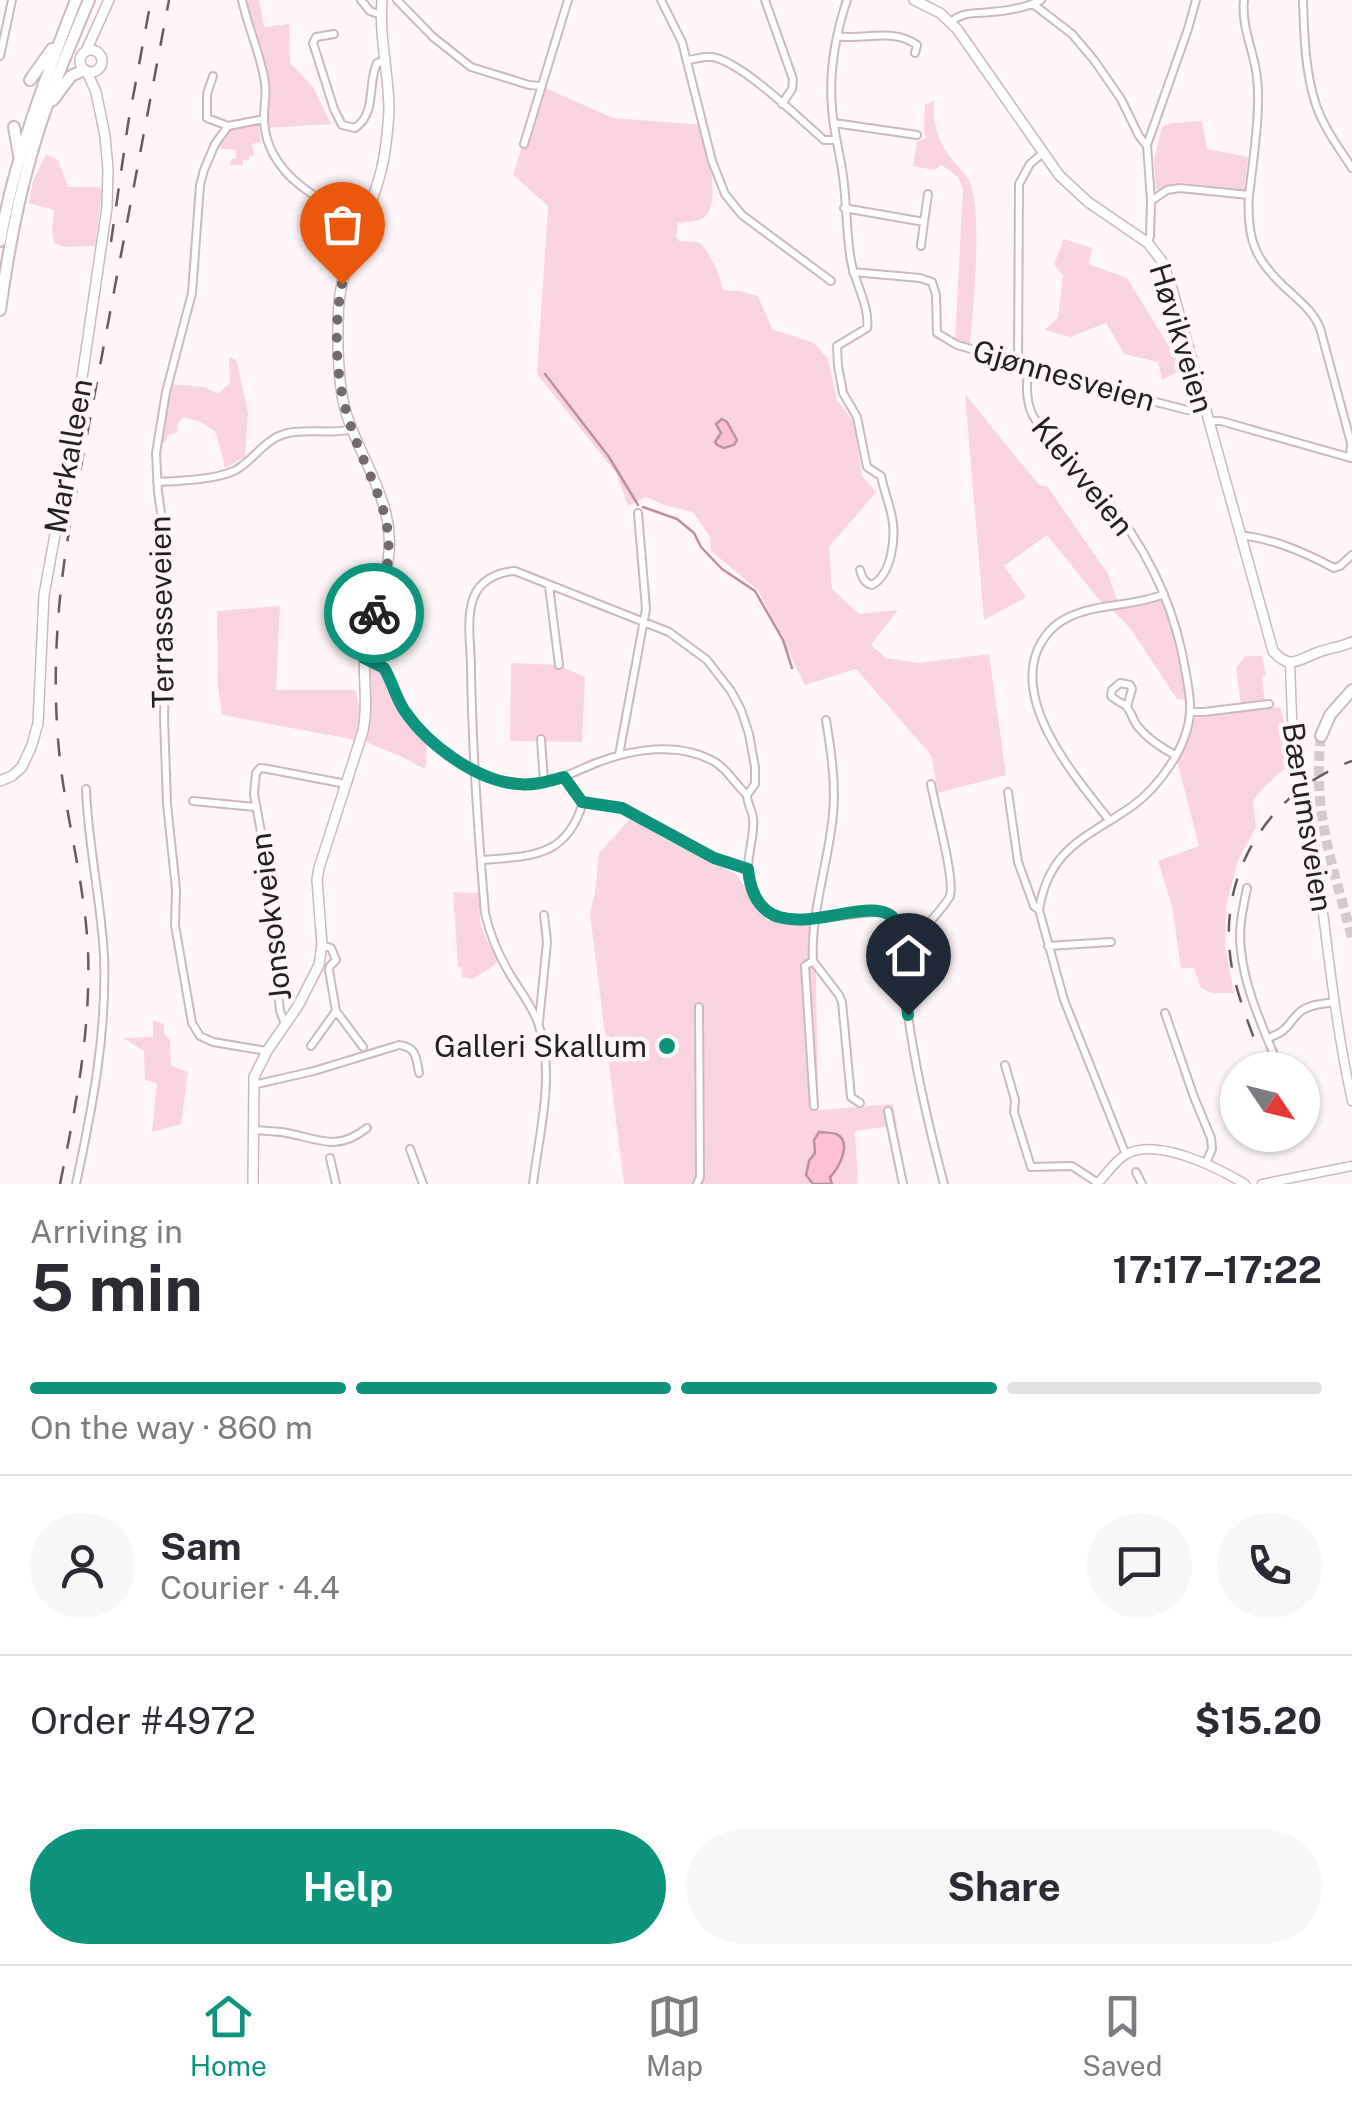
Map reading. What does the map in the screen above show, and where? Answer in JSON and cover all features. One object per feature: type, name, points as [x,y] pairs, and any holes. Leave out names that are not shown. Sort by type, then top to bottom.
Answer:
[{"type":"main road","points":[[0,241],[19,157],[76,0]]},
{"type":"main road","points":[[0,310],[20,200],[44,113],[88,0]]},
{"type":"main road","points":[[90,70],[80,61],[109,0]]},
{"type":"main road","points":[[252,1184],[253,1085],[267,1051],[315,975],[322,945],[319,868],[365,721],[364,658],[386,576],[389,536],[380,496],[352,429],[341,386],[338,305],[344,274],[378,186],[386,142],[389,105],[382,0]]},
{"type":"main road","name":"Høvikveien","points":[[925,2],[951,22],[1059,175],[1080,196],[1148,244],[1156,254],[1167,274],[1270,644],[1277,657],[1294,662]]},
{"type":"main road","points":[[44,113],[68,79],[102,61],[98,26]]},
{"type":"main road","points":[[30,80],[62,36]]},
{"type":"main road","points":[[86,51],[98,52]]},
{"type":"main road","name":"Markalleen","points":[[0,781],[22,767],[38,723],[44,595],[76,419],[107,206],[108,169],[102,117],[90,70]]},
{"type":"main road","points":[[14,127],[19,157]]},
{"type":"main road","points":[[1294,662],[1349,643]]},
{"type":"main road","points":[[1321,736],[1330,715],[1352,690]]},
{"type":"street","points":[[0,56],[12,0]]},
{"type":"street","points":[[242,0],[265,82],[264,120],[275,157],[288,176],[311,193],[364,222]]},
{"type":"street","points":[[361,0],[370,11],[381,15]]},
{"type":"street","points":[[397,0],[433,37],[471,67],[542,86]]},
{"type":"street","points":[[524,144],[568,0]]},
{"type":"street","points":[[661,0],[688,60],[712,161],[725,194],[742,215],[831,281]]},
{"type":"street","points":[[765,0],[793,78],[792,90],[782,104]]},
{"type":"street","points":[[847,0],[837,36],[831,96],[853,272],[869,317],[867,328],[838,346],[838,366],[843,393],[857,417],[867,467],[881,476],[893,526],[891,551],[880,581],[868,584],[860,570]]},
{"type":"street","points":[[1148,244],[1151,201],[1147,146],[1196,0]]},
{"type":"street","points":[[1243,0],[1258,92],[1249,232],[1261,263],[1313,314],[1320,328],[1351,443],[1351,458]]},
{"type":"street","points":[[1303,0],[1308,68],[1316,106],[1352,168]]},
{"type":"street","points":[[951,22],[958,15],[996,12],[1037,2],[1086,49],[1147,146]]},
{"type":"street","points":[[334,34],[316,37],[313,43],[342,125],[355,128],[365,120],[373,72],[384,61]]},
{"type":"street","points":[[837,36],[852,39],[866,34],[912,40],[917,45],[915,53]]},
{"type":"street","points":[[688,60],[721,60],[747,75],[824,140],[836,140]]},
{"type":"street","points":[[212,76],[207,118],[228,126],[264,120]]},
{"type":"street","points":[[834,123],[917,135]]},
{"type":"street","name":"Terrasseveien","points":[[228,126],[215,144],[200,184],[192,293],[172,364],[156,453],[165,556],[168,819],[176,888],[175,925],[192,1024],[200,1036],[217,1043],[267,1051]]},
{"type":"street","points":[[1018,362],[1020,184],[1030,164],[1043,152]]},
{"type":"street","points":[[1151,201],[1172,188],[1249,195]]},
{"type":"street","points":[[920,246],[928,194]]},
{"type":"street","points":[[844,208],[924,222]]},
{"type":"street","name":"Gjønnesveien","points":[[853,272],[932,282],[938,333],[956,345],[1351,458]]},
{"type":"street","name":"Kleivveien","points":[[1029,365],[1026,382],[1033,416],[1116,512],[1146,557],[1164,594],[1180,640],[1190,712],[1185,733],[1165,772],[1137,802],[1079,839],[1060,856],[1041,896],[1039,910]]},
{"type":"street","points":[[157,482],[227,474],[271,440],[287,433],[352,429]]},
{"type":"street","points":[[619,755],[646,608],[638,513]]},
{"type":"street","points":[[1239,535],[1292,547],[1334,568],[1352,556]]},
{"type":"street","points":[[539,1024],[493,942],[485,912],[472,755],[470,623],[476,592],[490,578],[506,572],[524,574],[669,632],[695,649],[713,666],[741,710],[754,755],[755,784],[747,795]]},
{"type":"street","points":[[549,585],[559,665]]},
{"type":"street","points":[[1110,821],[1038,714],[1033,665],[1044,638],[1070,616],[1164,594]]},
{"type":"street","points":[[364,658],[384,668],[402,707],[421,732],[491,780],[515,784],[544,782],[619,755],[654,749],[698,755],[723,768],[747,795],[752,817],[748,869],[754,896],[768,912],[783,918],[885,913],[896,922],[919,1084],[944,1184]]},
{"type":"street","name":"Bærumsveien","points":[[1294,662],[1292,718],[1352,1101]]},
{"type":"street","points":[[1190,712],[1269,704]]},
{"type":"street","points":[[1127,707],[1144,734],[1175,755]]},
{"type":"street","points":[[826,720],[834,798],[814,961],[842,1002],[851,1097],[860,1103]]},
{"type":"street","points":[[541,740],[544,782]]},
{"type":"street","name":"Jonsokveien","points":[[286,1025],[280,1010],[256,808],[256,772],[260,768],[346,784]]},
{"type":"street","points":[[564,777],[582,802],[622,808],[714,858],[748,869]]},
{"type":"street","points":[[902,952],[949,900],[948,865],[931,784]]},
{"type":"street","points":[[76,1184],[96,1086],[104,1018],[102,936],[86,818],[86,789]]},
{"type":"street","points":[[1008,792],[1018,862],[1039,910],[1064,1000],[1126,1155]]},
{"type":"street","name":"Jonsokveien","points":[[193,801],[256,808]]},
{"type":"street","points":[[481,860],[534,855],[555,847],[573,826],[582,802]]},
{"type":"street","points":[[1247,888],[1240,950],[1249,989],[1273,1052]]},
{"type":"street","points":[[533,1184],[546,1063],[539,1024],[547,942],[544,915]]},
{"type":"street","points":[[1048,946],[1111,942]]},
{"type":"street","points":[[322,945],[330,948],[336,960],[328,970],[336,1011],[363,1046]]},
{"type":"street","points":[[814,961],[805,966],[814,1106]]},
{"type":"street","points":[[1268,1038],[1287,1029],[1302,1010],[1334,1002]]},
{"type":"street","points":[[698,1184],[699,1007]]},
{"type":"street","points":[[311,1046],[336,1011]]},
{"type":"street","points":[[1165,1012],[1211,1138],[1212,1149],[1206,1163]]},
{"type":"street","points":[[253,1085],[400,1045],[415,1052],[419,1073]]},
{"type":"street","points":[[1005,1065],[1031,1167],[1072,1166],[1098,1184],[1126,1155],[1142,1150],[1164,1151],[1206,1163],[1245,1184]]},
{"type":"street","points":[[888,1112],[903,1184]]},
{"type":"street","points":[[252,1130],[334,1144],[357,1136],[366,1128]]},
{"type":"street","points":[[410,1149],[423,1184]]},
{"type":"street","points":[[330,1158],[336,1184]]},
{"type":"street","points":[[1262,1184],[1352,1166]]},
{"type":"street","points":[[1136,1172],[1142,1184]]},
{"type":"shaded area","points":[[246,0],[259,0],[264,27],[289,24],[290,63],[313,87],[331,124],[267,128],[269,90]]},
{"type":"shaded area","points":[[541,86],[613,118],[703,125],[712,175],[712,202],[702,219],[678,223],[676,237],[679,241],[699,242],[714,265],[723,290],[758,296],[772,329],[814,343],[828,359],[837,400],[854,422],[862,476],[876,492],[829,547],[832,589],[859,614],[898,610],[871,645],[886,658],[918,663],[989,654],[1006,775],[938,793],[931,755],[856,669],[805,685],[758,590],[711,551],[710,537],[693,512],[646,497],[628,506],[616,473],[537,374],[548,206],[513,175]]},
{"type":"shaded area","points":[[935,100],[939,138],[968,179],[974,198],[976,262],[970,346],[955,342],[963,189],[958,177],[942,165],[934,170],[913,166],[917,142],[926,138],[925,105]]},
{"type":"shaded area","points":[[1202,121],[1207,149],[1248,157],[1244,193],[1181,182],[1156,188],[1154,160],[1162,127]]},
{"type":"shaded area","points":[[258,124],[261,142],[252,144],[254,156],[243,160],[243,165],[229,165],[236,159],[236,150],[216,148],[227,130]]},
{"type":"shaded area","points":[[46,154],[58,160],[68,187],[99,187],[102,191],[95,246],[63,247],[54,243],[54,210],[29,203],[33,181]]},
{"type":"shaded area","points":[[1064,239],[1092,248],[1089,264],[1127,278],[1176,358],[1177,372],[1162,380],[1158,362],[1124,354],[1106,323],[1070,337],[1044,330],[1058,318],[1063,276],[1054,264]]},
{"type":"shaded area","points":[[229,357],[237,362],[248,413],[245,457],[225,468],[216,432],[201,422],[183,417],[177,432],[162,443],[170,384],[205,387],[218,394],[230,383]]},
{"type":"shaded area","points":[[965,394],[1039,485],[1047,486],[1108,574],[1118,602],[1101,602],[1047,535],[1004,566],[1026,597],[984,620]]},
{"type":"shaded area","points":[[722,419],[737,440],[724,448],[715,442],[721,433],[716,424]]},
{"type":"shaded area","points":[[1164,596],[1179,640],[1186,700],[1177,699],[1130,628],[1110,608]]},
{"type":"shaded area","points":[[280,606],[276,690],[355,690],[361,712],[361,741],[222,715],[217,611]]},
{"type":"shaded area","points":[[1245,656],[1262,656],[1265,703],[1241,707],[1236,668]]},
{"type":"shaded area","points":[[364,658],[382,671],[406,722],[427,742],[426,767],[366,742],[371,700]]},
{"type":"shaded area","points":[[511,663],[559,665],[585,677],[582,742],[510,741]]},
{"type":"shaded area","points":[[1281,709],[1292,762],[1253,801],[1256,827],[1238,860],[1226,907],[1225,947],[1234,993],[1211,993],[1201,988],[1194,968],[1181,968],[1172,906],[1158,861],[1199,846],[1177,761],[1195,718]]},
{"type":"shaded area","points":[[631,818],[736,874],[767,920],[815,923],[810,947],[816,971],[818,1110],[893,1104],[897,1125],[855,1131],[858,1184],[624,1184],[590,914],[599,853]]},
{"type":"shaded area","points":[[453,892],[478,893],[483,930],[498,961],[472,979],[462,977],[458,967]]},
{"type":"shaded area","points":[[153,1020],[164,1024],[164,1034],[170,1040],[171,1066],[188,1072],[181,1124],[152,1132],[157,1083],[145,1080],[144,1051],[123,1038],[153,1037]]},
{"type":"shaded area","points":[[819,1132],[836,1134],[844,1143],[840,1162],[830,1177],[832,1184],[813,1184],[806,1175]]},
{"type":"waterway","points":[[545,374],[609,457],[638,505]]},
{"type":"waterway","points":[[643,507],[677,519],[694,533],[701,547],[722,569],[755,591],[783,640],[792,668]]},
{"type":"tunnel","points":[[1321,736],[1322,815],[1352,938]]},
{"type":"railway","points":[[111,242],[151,0]]},
{"type":"railway","points":[[60,1184],[81,1068],[88,950],[58,738],[58,616],[70,525],[169,0]]},
{"type":"railway","points":[[1259,1052],[1232,968],[1229,934],[1240,871],[1272,816],[1322,775],[1352,761]]},
{"type":"way so far","points":[[342,284],[338,345],[345,410],[384,506],[389,536],[386,576],[374,613]]},
{"type":"place","name":"Galleri Skallum","points":[[667,1046]]},
{"type":"route","points":[[374,613],[364,658],[384,668],[402,707],[421,732],[475,772],[491,780],[531,785],[564,777],[582,802],[622,808],[714,858],[748,869],[754,896],[776,916],[794,920],[866,912],[891,916],[901,940],[908,1015]]}]
